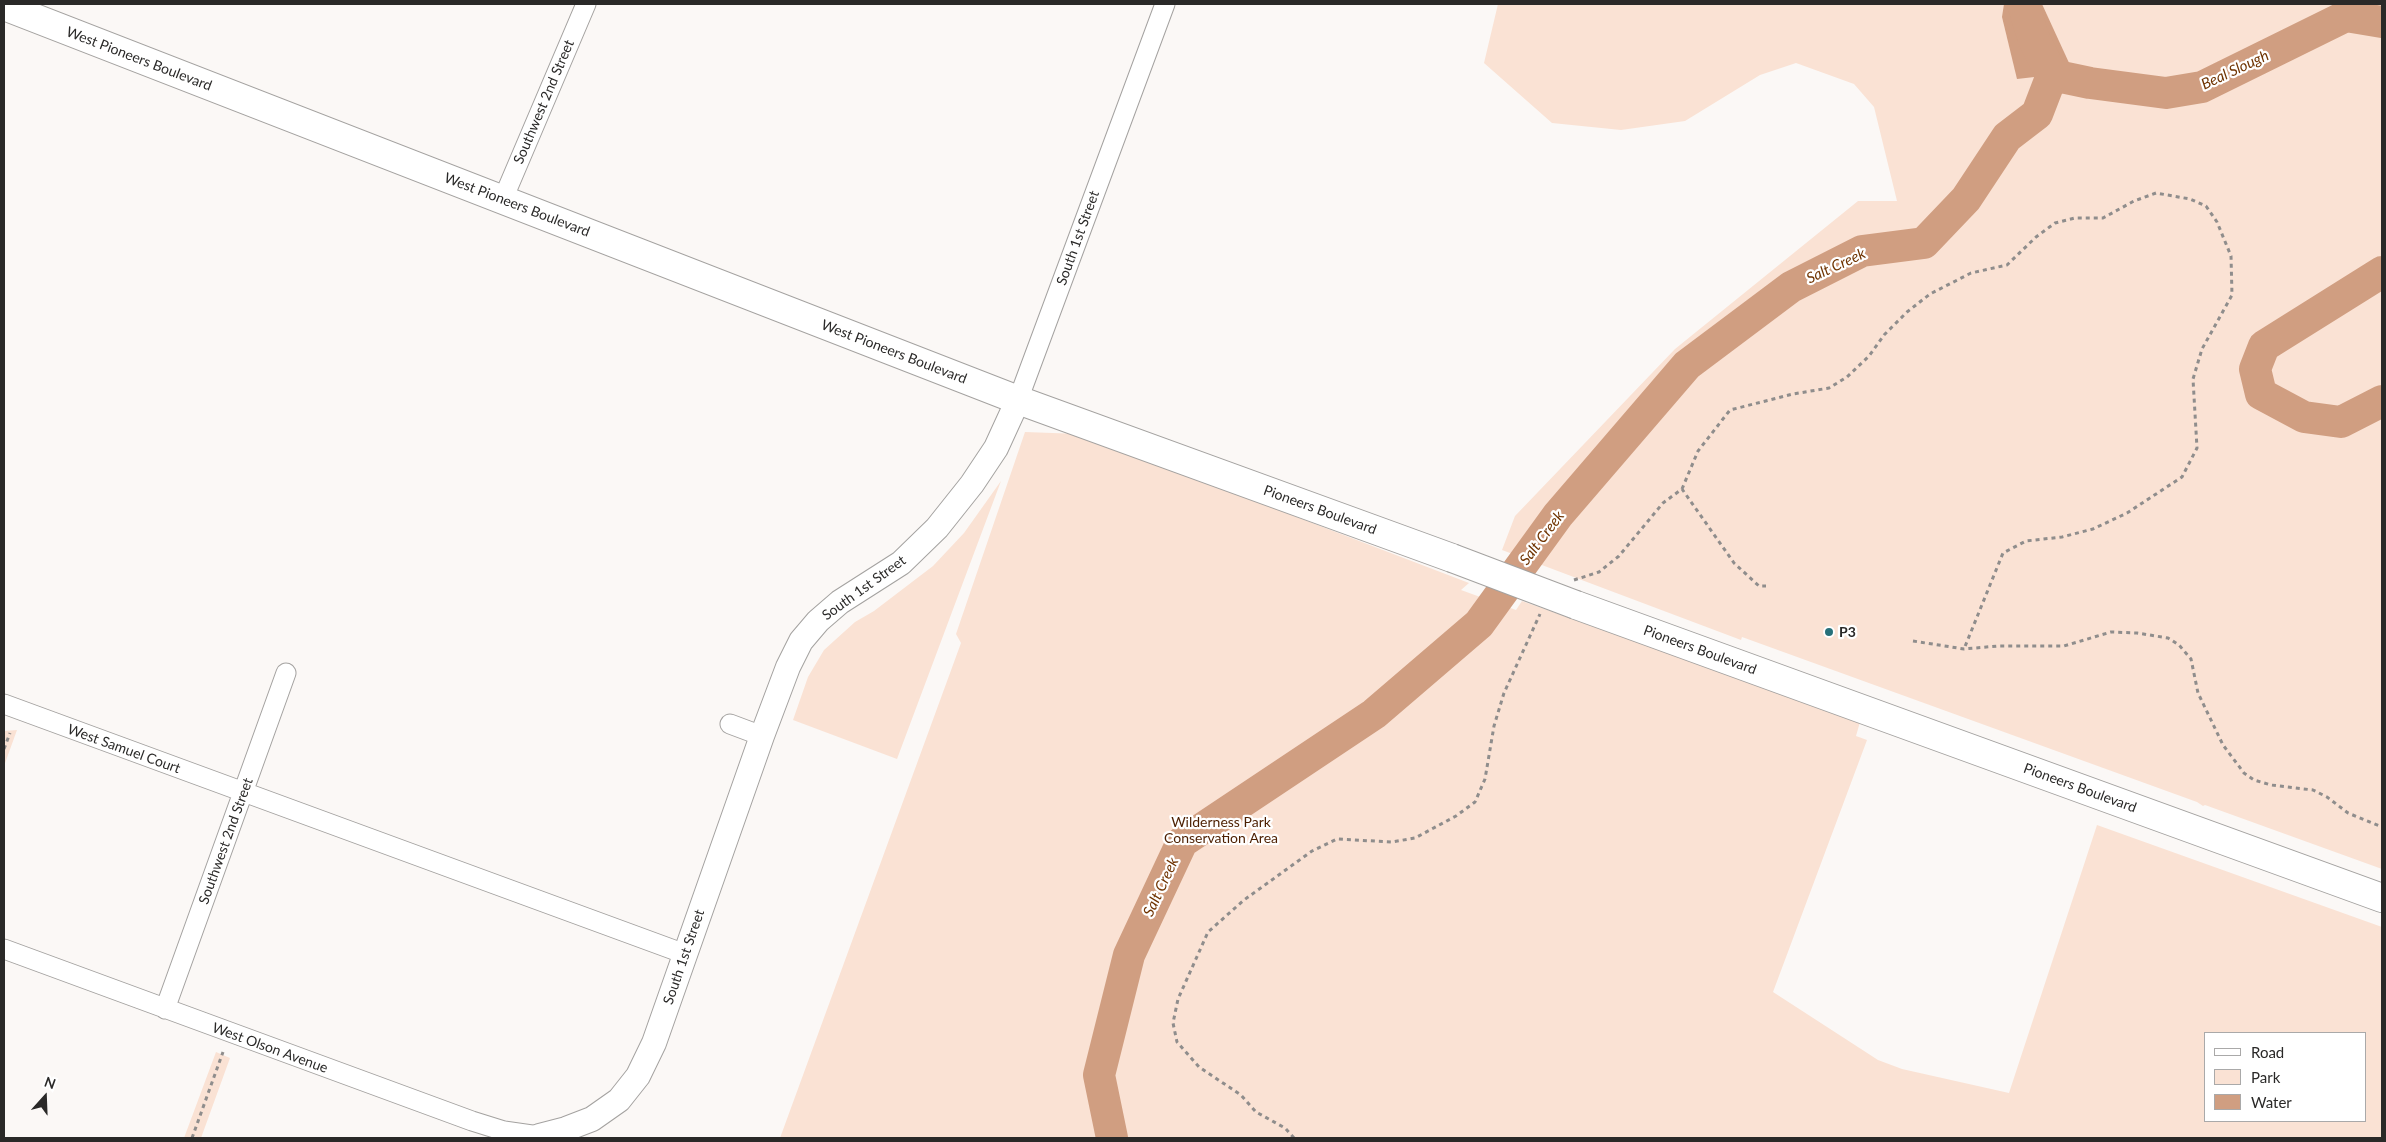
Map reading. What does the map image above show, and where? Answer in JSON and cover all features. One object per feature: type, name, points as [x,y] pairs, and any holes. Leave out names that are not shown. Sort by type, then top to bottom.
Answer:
[{"type":"main road","name":"West Pioneers Boulevard","points":[[7,8],[1018,400]]},
{"type":"main road","name":"Pioneers Boulevard","points":[[1018,400],[1452,558],[1573,593],[2382,898]]},
{"type":"street","name":"Southwest 2nd Street","points":[[503,199],[586,4]]},
{"type":"street","name":"South 1st Street","points":[[539,1137],[592,1119],[619,1100],[638,1076],[654,1044],[762,736],[788,667],[801,641],[818,621],[840,602],[901,563],[938,528],[972,484],[996,448],[1018,400],[1164,4]]},
{"type":"street","name":"Southwest 2nd Street","points":[[165,1009],[286,673]]},
{"type":"street","name":"West Samuel Court","points":[[4,704],[685,954]]},
{"type":"street","points":[[730,724],[762,736]]},
{"type":"street","name":"West Olson Avenue","points":[[4,948],[472,1121],[504,1131],[539,1137]]},
{"type":"path","points":[[1573,593],[1619,556],[1663,503],[1682,489],[1698,451],[1730,410],[1793,394],[1829,388],[1847,377],[1907,312],[1930,294],[1971,273],[2007,265],[2036,237],[2054,223],[2075,218],[2103,218],[2134,201],[2156,193],[2190,199],[2206,206],[2217,222],[2231,256],[2232,296],[2202,349],[2193,379],[2197,448],[2182,477],[2127,513],[2093,529],[2062,537],[2026,541],[2003,553],[1964,649]]},
{"type":"path","points":[[1682,489],[1734,563],[1759,586],[1766,586]]},
{"type":"path","points":[[1292,1137],[1285,1128],[1256,1112],[1241,1095],[1199,1067],[1177,1042],[1173,1023],[1178,998],[1208,932],[1244,900],[1312,851],[1337,839],[1392,842],[1415,838],[1456,816],[1475,802],[1485,779],[1494,726],[1504,693],[1539,615]]},
{"type":"path","points":[[1913,641],[1964,649],[1998,646],[2064,646],[2110,632],[2137,633],[2168,638],[2179,645],[2191,659],[2202,701],[2223,745],[2244,773],[2254,780],[2270,785],[2313,790],[2327,797],[2348,813],[2382,827]]},
{"type":"path","points":[[4,749],[10,732]]},
{"type":"path","points":[[192,1138],[223,1052]]},
{"type":"green space","points":[[1498,4],[2382,4],[2382,869],[2205,805],[2203,806],[2197,802],[1742,637],[1741,640],[1502,550],[1515,516],[1675,349],[1858,201],[1897,201],[1874,107],[1854,84],[1796,63],[1760,75],[1685,121],[1621,130],[1552,123],[1484,63]]},
{"type":"green space","name":"Wilderness Park Conservation Area","points":[[1025,432],[1080,434],[1469,583],[1461,590],[1516,610],[1522,601],[1860,722],[1856,736],[1867,740],[1773,992],[1878,1060],[1902,1069],[2009,1093],[2097,825],[2382,927],[2382,1138],[780,1138],[961,643],[956,634]]},
{"type":"green space","points":[[1001,481],[897,759],[793,720],[808,677],[824,650],[855,622],[874,611],[933,566],[964,533]]},
{"type":"green space","points":[[17,730],[4,766],[4,731]]},
{"type":"green space","points":[[216,1052],[230,1058],[201,1138],[184,1138]]},
{"type":"water","points":[[2004,4],[2042,4],[2070,65],[2052,75],[2017,79],[2002,17]]},
{"type":"waterway","name":"Salt Creek","points":[[1112,1138],[1099,1075],[1129,955],[1182,842],[1374,714],[1479,624],[1558,515],[1687,365],[1791,287],[1862,251],[1924,243],[1966,199],[2007,137],[2037,114],[2052,75],[2033,37],[2023,4]]},
{"type":"waterway","name":"Beal Slough","points":[[2052,75],[2090,83],[2166,93],[2202,87],[2346,16],[2382,22]]},
{"type":"waterway","name":"Beal Slough","points":[[2382,272],[2264,346],[2255,369],[2261,394],[2304,417],[2341,422],[2382,401]]},
{"type":"place","name":"P3","points":[[1829,632]]}]
